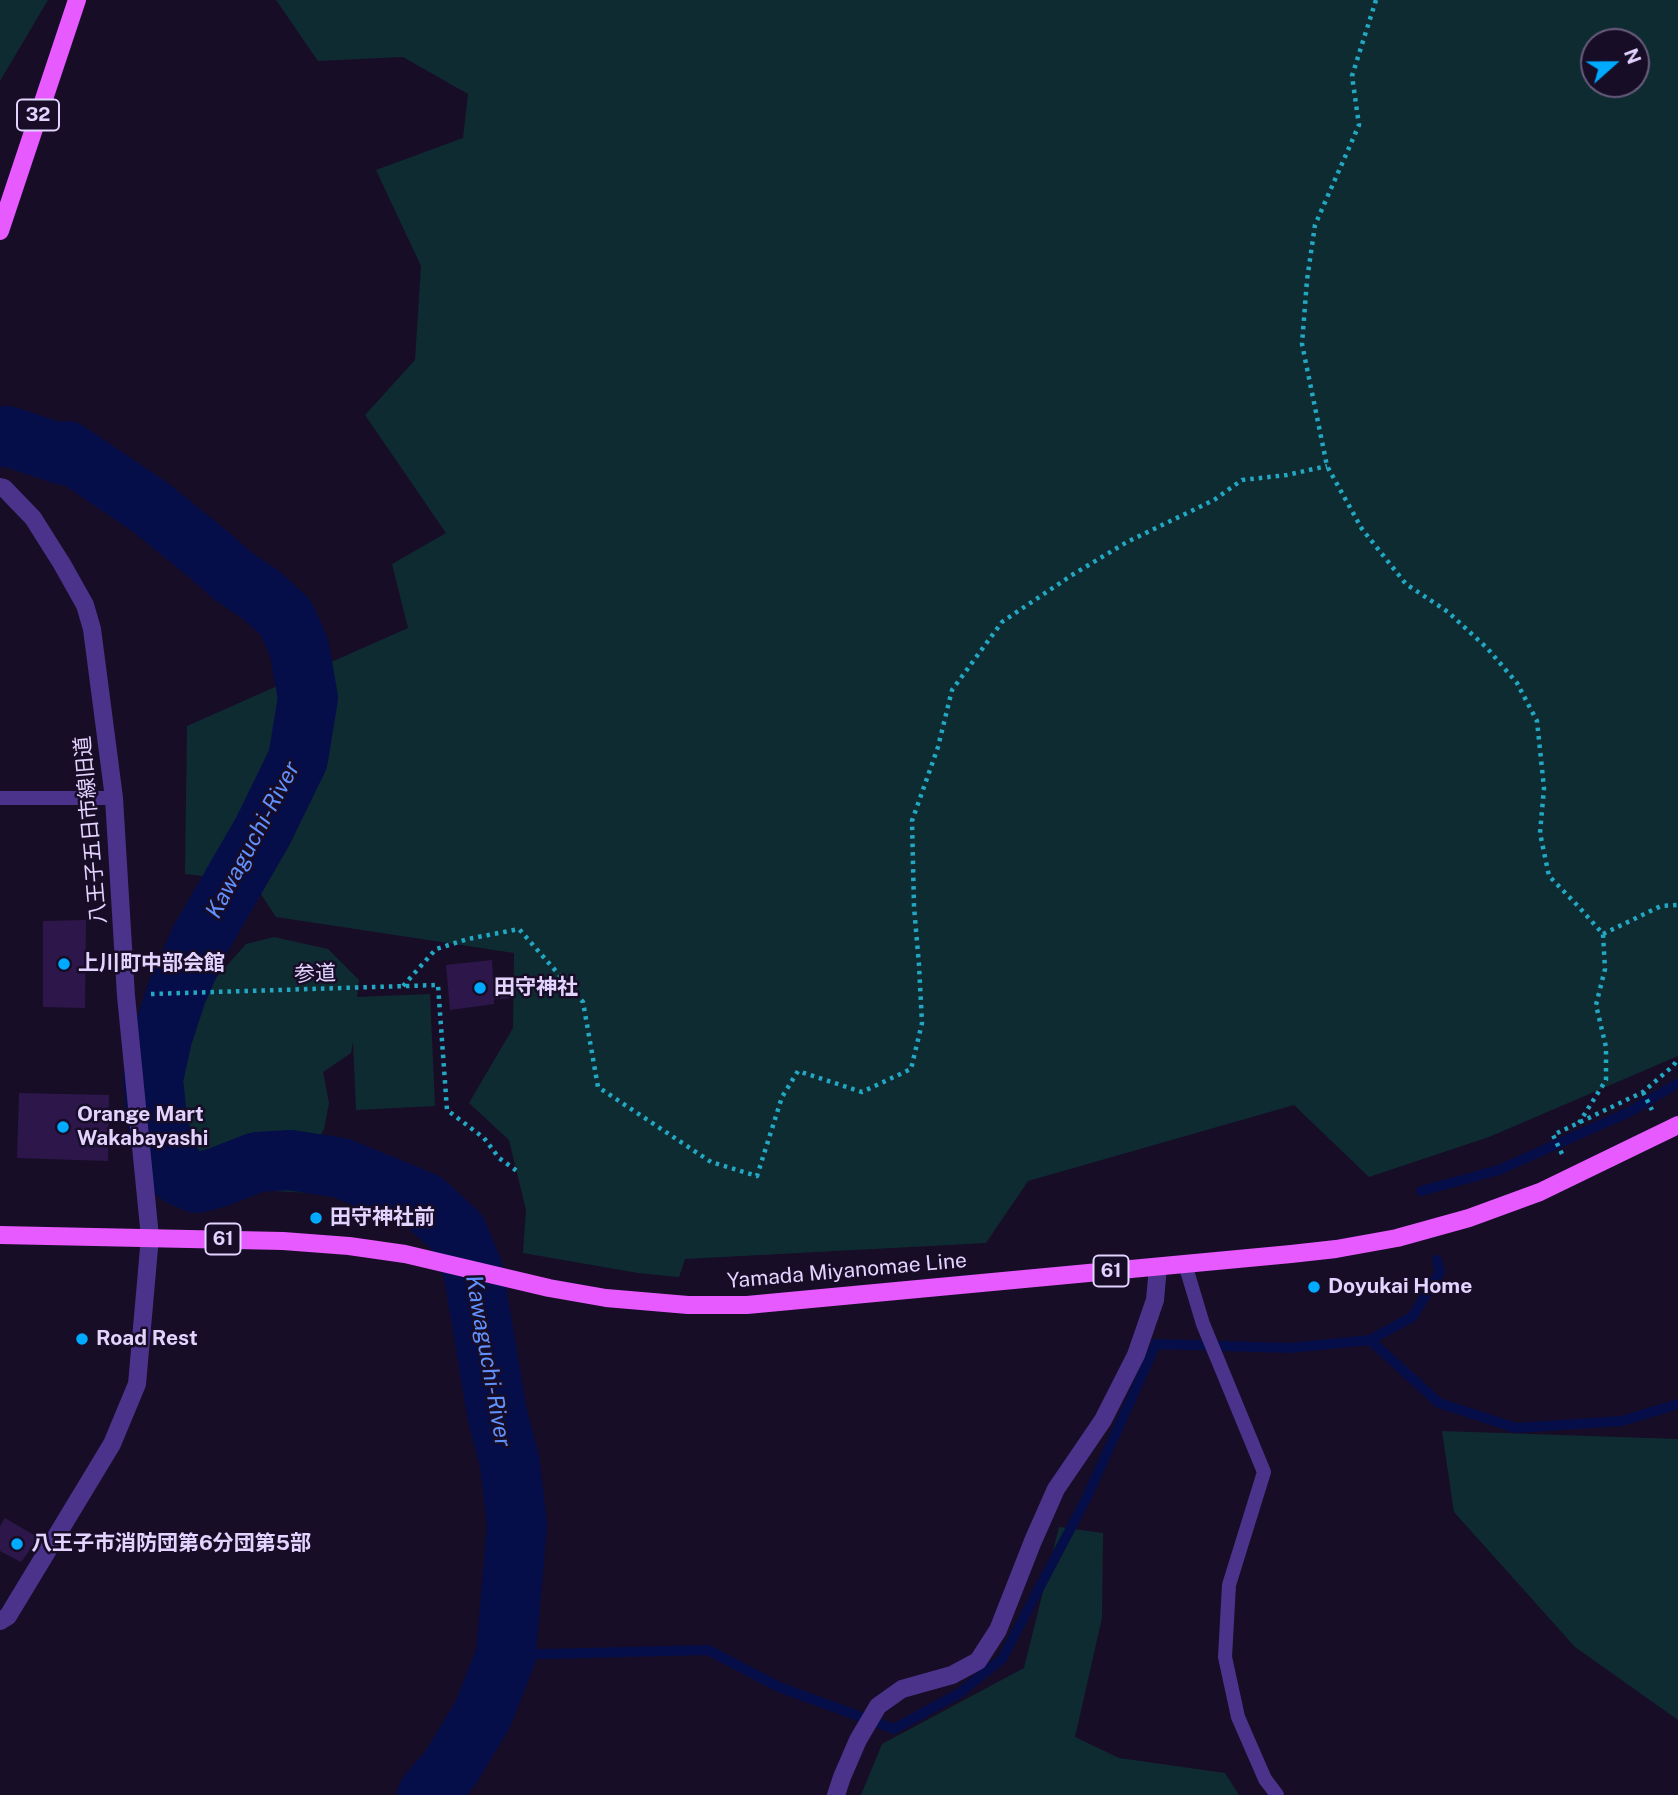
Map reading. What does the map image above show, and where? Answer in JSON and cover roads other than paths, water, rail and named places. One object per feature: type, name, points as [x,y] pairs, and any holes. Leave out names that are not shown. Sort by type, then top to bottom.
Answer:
[{"type":"main road","name":"32","points":[[0,231],[4,201],[77,0]]},
{"type":"main road","name":"Yamada Miyanomae Line","points":[[0,1235],[150,1237],[328,1244],[372,1249],[445,1263],[580,1294],[641,1302],[747,1305],[1336,1249],[1397,1238],[1481,1214],[1540,1192],[1678,1125]]},
{"type":"street","name":"八王子五日市線旧道","points":[[0,487],[33,519],[85,605],[92,629],[114,797],[126,996],[150,1237],[137,1384],[112,1444],[8,1616],[0,1621]]},
{"type":"street","points":[[836,1795],[858,1740],[878,1706],[902,1689],[952,1675],[978,1661],[998,1630],[1056,1489],[1103,1420],[1136,1354],[1156,1300],[1158,1267]]},
{"type":"lane","points":[[0,798],[114,797]]},
{"type":"lane","points":[[1185,1264],[1203,1324],[1264,1472],[1229,1585],[1226,1657],[1238,1717],[1265,1779],[1277,1795]]},
{"type":"waterway","name":"Kawaguchi-River","points":[[0,437],[7,436],[64,455],[67,451],[150,507],[286,618],[299,647],[308,698],[298,759],[263,831],[201,938],[177,992],[162,1038],[153,1079],[157,1120],[167,1156],[179,1175],[197,1183],[257,1162],[290,1160],[341,1168],[424,1202],[457,1232],[473,1270],[497,1413],[510,1464],[517,1525],[506,1655],[483,1714],[451,1767],[427,1795]]},
{"type":"waterway","points":[[1421,1191],[1499,1170],[1629,1112],[1678,1083]]},
{"type":"waterway","points":[[1370,1340],[1412,1317],[1440,1272],[1437,1260]]},
{"type":"waterway","points":[[506,1655],[708,1650],[779,1687],[894,1729],[958,1694],[1002,1659],[1086,1499],[1156,1344],[1290,1348],[1370,1340],[1439,1403],[1516,1428],[1622,1421],[1678,1404]]},
{"type":"place","name":"上川町中部会館","points":[[64,964]]},
{"type":"place","name":"田守神社","points":[[480,988]]},
{"type":"place","name":"Orange Mart Wakabayashi","points":[[63,1127]]},
{"type":"place","name":"田守神社前","points":[[316,1218]]},
{"type":"place","name":"Doyukai Home","points":[[1314,1287]]},
{"type":"place","name":"Road Rest","points":[[82,1339]]},
{"type":"place","name":"八王子市消防団第6分団第5部","points":[[17,1544]]}]
